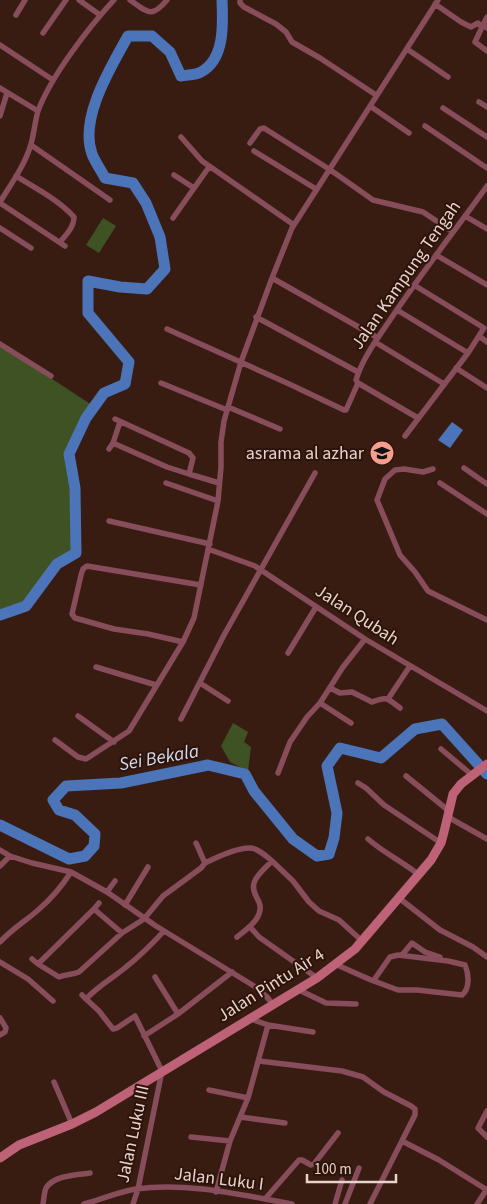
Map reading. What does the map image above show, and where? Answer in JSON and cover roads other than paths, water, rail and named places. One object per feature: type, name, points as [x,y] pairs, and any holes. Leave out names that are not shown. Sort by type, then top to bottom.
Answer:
[{"type":"main road","name":"Jalan Pintu Air 4","points":[[0,1158],[19,1144],[72,1124],[96,1112],[317,978],[351,953],[432,860],[441,843],[453,794],[473,774],[487,764]]},
{"type":"street","points":[[16,15],[25,0]]},
{"type":"street","points":[[43,33],[66,0]]},
{"type":"street","points":[[79,0],[100,15]]},
{"type":"street","points":[[16,176],[41,191],[74,217],[74,222],[62,244],[0,202],[16,176],[31,145],[38,111],[53,80],[100,15],[114,0]]},
{"type":"street","points":[[130,0],[150,12],[157,11],[167,0]]},
{"type":"street","points":[[240,0],[244,7],[283,30],[292,42],[320,58],[376,96]]},
{"type":"street","points":[[55,740],[83,759],[86,759],[130,731],[183,642],[194,618],[209,546],[218,501],[221,442],[240,362],[256,317],[294,225],[436,2],[466,24],[472,27],[478,23],[484,27]]},
{"type":"street","points":[[487,17],[484,27],[475,42],[487,51]]},
{"type":"street","points":[[0,45],[53,80]]},
{"type":"street","points":[[407,49],[448,77]]},
{"type":"street","points":[[0,88],[38,111]]},
{"type":"street","points":[[0,116],[7,93]]},
{"type":"street","points":[[479,102],[487,107]]},
{"type":"street","points":[[370,106],[410,133]]},
{"type":"street","points":[[443,108],[487,137]]},
{"type":"street","points":[[425,126],[487,168]]},
{"type":"street","points":[[250,143],[260,129],[264,128],[329,169],[373,200],[423,212],[453,232]]},
{"type":"street","points":[[182,137],[198,157],[210,167],[294,225]]},
{"type":"street","points":[[31,145],[110,200]]},
{"type":"street","points":[[254,151],[316,189]]},
{"type":"street","points":[[173,218],[210,167]]},
{"type":"street","points":[[174,175],[194,188]]},
{"type":"street","name":"Jalan Kampung Tengah","points":[[358,383],[356,380],[358,372],[377,340],[414,285],[487,186]]},
{"type":"street","points":[[465,216],[487,229]]},
{"type":"street","points":[[0,228],[31,248]]},
{"type":"street","points":[[436,255],[487,285]]},
{"type":"street","points":[[272,278],[377,340],[444,384]]},
{"type":"street","points":[[405,436],[484,330],[483,326],[414,285]]},
{"type":"street","points":[[397,310],[468,352]]},
{"type":"street","points":[[256,317],[358,372]]},
{"type":"street","points":[[167,330],[344,410],[346,410],[358,383],[418,418]]},
{"type":"street","points":[[479,336],[487,342]]},
{"type":"street","points":[[0,344],[51,376]]},
{"type":"street","points":[[456,368],[487,388]]},
{"type":"street","points":[[161,383],[280,429]]},
{"type":"street","points":[[109,449],[113,443],[118,421],[189,452],[192,458],[189,474]]},
{"type":"street","points":[[113,443],[167,468],[219,483]]},
{"type":"street","points":[[464,468],[487,484]]},
{"type":"street","points":[[433,469],[423,472],[404,469],[395,470],[385,479],[377,500],[400,555],[428,590],[487,620]]},
{"type":"street","points":[[181,719],[224,635],[316,473]]},
{"type":"street","points":[[166,483],[218,501]]},
{"type":"street","points":[[440,483],[487,514]]},
{"type":"street","name":"Jalan Qubah","points":[[109,521],[209,546],[246,562],[365,639],[487,711]]},
{"type":"street","points":[[183,642],[114,629],[75,618],[72,614],[81,575],[83,569],[88,566],[201,585]]},
{"type":"street","points":[[288,653],[316,607]]},
{"type":"street","points":[[278,773],[290,742],[365,639]]},
{"type":"street","points":[[388,700],[410,666]]},
{"type":"street","points":[[96,667],[156,685]]},
{"type":"street","points":[[200,684],[228,701]]},
{"type":"street","points":[[330,688],[340,692],[352,692],[372,702],[381,698],[400,708]]},
{"type":"street","points":[[320,703],[351,723]]},
{"type":"street","points":[[78,716],[114,742]]},
{"type":"street","points":[[441,749],[473,774]]},
{"type":"street","points":[[406,776],[448,814],[487,839]]},
{"type":"street","points":[[358,783],[384,805],[441,843]]},
{"type":"street","points":[[368,839],[377,847],[419,874]]},
{"type":"street","points":[[196,843],[205,863]]},
{"type":"street","points":[[32,959],[58,977],[65,974],[73,975],[79,972],[122,934],[144,918],[163,896],[198,871],[205,863],[225,854],[251,848],[261,852],[272,861],[293,881],[309,902],[320,911],[339,920],[361,940]]},
{"type":"street","points":[[0,850],[10,856],[32,863],[71,872],[107,892],[164,931],[232,972],[268,997],[273,1005]]},
{"type":"street","points":[[0,866],[10,856]]},
{"type":"street","points":[[237,937],[250,927],[261,911],[254,893],[254,884],[256,878],[272,861]]},
{"type":"street","points":[[126,905],[148,867]]},
{"type":"street","points":[[0,942],[16,926],[37,911],[60,888],[71,872]]},
{"type":"street","points":[[107,892],[115,881]]},
{"type":"street","points":[[399,898],[440,930],[473,947],[487,957]]},
{"type":"street","points":[[38,964],[99,903]]},
{"type":"street","points":[[94,910],[122,934]]},
{"type":"street","points":[[250,927],[259,936],[317,978]]},
{"type":"street","points":[[162,1071],[134,1016],[117,1028],[113,1028],[84,997],[126,967],[164,931]]},
{"type":"street","points":[[335,964],[398,990],[465,994],[467,986],[466,967],[425,952],[412,943],[402,956]]},
{"type":"street","points":[[374,980],[390,957],[402,956],[448,961]]},
{"type":"street","points":[[0,962],[28,979],[53,1001]]},
{"type":"street","points":[[144,1036],[178,1014],[232,972]]},
{"type":"street","points":[[155,976],[178,1014]]},
{"type":"street","points":[[297,989],[326,1003],[356,1004]]},
{"type":"street","points":[[0,1018],[6,1028],[5,1032],[0,1035]]},
{"type":"street","points":[[251,1019],[268,1026],[313,1032]]},
{"type":"street","points":[[216,1192],[230,1142],[248,1098],[268,1026]]},
{"type":"street","points":[[259,1061],[342,1071],[369,1081],[415,1110],[415,1115],[370,1204]]},
{"type":"street","name":"Jalan Luku III","points":[[133,1204],[138,1189],[162,1071]]},
{"type":"street","points":[[54,1082],[72,1124]]},
{"type":"street","points":[[209,1090],[248,1098]]},
{"type":"street","points":[[487,1111],[478,1128],[487,1137]]},
{"type":"street","points":[[240,1117],[285,1123]]},
{"type":"street","points":[[264,1200],[299,1160],[314,1164],[338,1133]]},
{"type":"street","points":[[191,1137],[230,1142]]},
{"type":"street","points":[[402,1141],[487,1189],[477,1204]]},
{"type":"street","points":[[345,1204],[359,1168]]},
{"type":"street","points":[[43,1204],[45,1190],[51,1182],[70,1176],[90,1173]]},
{"type":"street","points":[[335,1204],[342,1180]]},
{"type":"street","name":"Jalan Luku I","points":[[84,1204],[138,1189],[182,1187],[292,1204]]},
{"type":"water","points":[[452,422],[463,430],[450,448],[438,440]]},
{"type":"waterway","points":[[0,615],[26,606],[57,564],[76,553],[75,488],[69,454],[86,418],[104,393],[125,384],[129,362],[88,313],[88,281],[120,287],[147,289],[165,269],[160,237],[146,203],[133,183],[105,178],[92,154],[89,140],[93,109],[113,62],[128,36],[152,36],[170,52],[181,76],[199,73],[209,66],[215,59],[221,40],[222,0]]},
{"type":"waterway","name":"Sei Bekala","points":[[0,825],[69,859],[85,856],[94,846],[95,834],[75,815],[59,810],[53,800],[66,786],[121,783],[208,765],[245,774],[254,791],[293,839],[317,856],[329,854],[334,838],[337,813],[327,766],[340,748],[381,758],[415,729],[442,724],[487,774]]},
{"type":"place","name":"asrama al azhar","points":[[382,453]]}]
